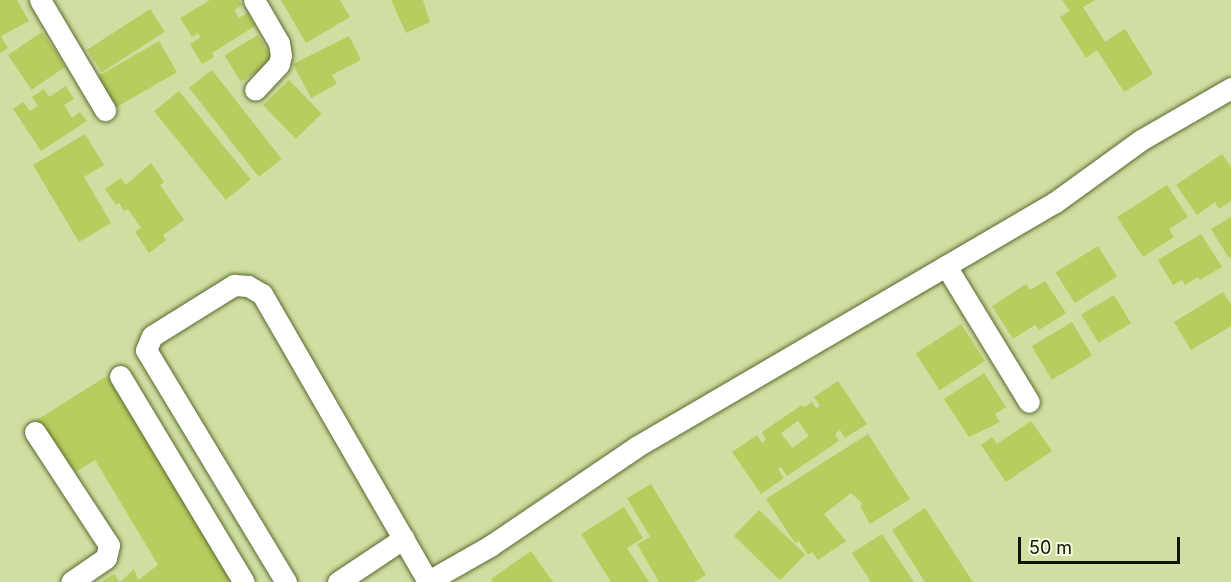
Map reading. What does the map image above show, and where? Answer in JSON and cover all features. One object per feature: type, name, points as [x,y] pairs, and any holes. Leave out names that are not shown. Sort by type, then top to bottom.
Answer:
[{"type":"street","points":[[40,0],[105,110]]},
{"type":"street","points":[[254,0],[279,43],[281,55],[279,64],[255,90]]},
{"type":"street","points":[[286,582],[146,350],[152,336],[234,285],[248,286],[262,294],[404,538],[427,582],[490,546],[636,447],[1054,203],[1140,140],[1231,88]]},
{"type":"street","points":[[946,266],[1029,402]]},
{"type":"street","points":[[120,376],[244,582]]},
{"type":"street","points":[[35,432],[109,545],[106,558],[71,582]]},
{"type":"street","points":[[338,582],[404,538]]},
{"type":"building","points":[[0,0],[17,0],[29,21],[1,36],[8,48],[0,53]]},
{"type":"building","points":[[210,0],[239,0],[242,5],[234,10],[239,18],[247,13],[255,26],[212,53],[214,57],[202,64],[190,44],[201,37],[198,33],[192,37],[180,18]]},
{"type":"building","points":[[281,0],[340,0],[350,17],[306,43]]},
{"type":"building","points":[[391,0],[423,0],[430,22],[406,33]]},
{"type":"building","points":[[1062,0],[1095,0],[1083,7],[1105,42],[1125,29],[1153,74],[1124,92],[1097,50],[1086,58],[1060,17],[1070,11]]},
{"type":"building","points":[[150,9],[165,32],[102,72],[87,50]]},
{"type":"building","points":[[42,32],[65,67],[31,90],[8,55]]},
{"type":"building","points":[[258,35],[274,62],[241,82],[225,55]]},
{"type":"building","points":[[349,36],[361,60],[332,75],[337,84],[311,98],[293,64]]},
{"type":"building","points":[[159,41],[177,72],[115,108],[97,77]]},
{"type":"building","points":[[212,70],[282,159],[259,177],[189,88]]},
{"type":"building","points":[[289,80],[322,114],[296,139],[263,105]]},
{"type":"building","points":[[66,86],[74,99],[64,105],[72,118],[80,112],[87,121],[41,151],[13,109],[23,102],[30,111],[38,106],[32,97],[44,89],[49,97]]},
{"type":"building","points":[[179,91],[251,180],[226,200],[154,111]]},
{"type":"building","points":[[85,134],[104,165],[84,177],[111,223],[79,242],[33,165]]},
{"type":"building","points":[[1222,154],[1231,167],[1231,201],[1219,209],[1215,202],[1197,215],[1176,185]]},
{"type":"building","points":[[151,163],[164,182],[160,185],[184,220],[163,235],[166,240],[149,253],[135,232],[141,228],[128,209],[124,211],[119,203],[116,205],[105,189],[121,178],[126,185]]},
{"type":"building","points":[[1167,185],[1188,217],[1169,229],[1174,237],[1143,257],[1117,217]]},
{"type":"building","points":[[1231,217],[1231,257],[1229,258],[1211,229]]},
{"type":"building","points":[[1201,234],[1222,267],[1200,280],[1198,277],[1185,285],[1182,280],[1173,285],[1158,260]]},
{"type":"building","points":[[1098,246],[1117,277],[1075,303],[1056,272]]},
{"type":"building","points":[[1045,281],[1066,313],[1039,330],[1035,325],[1013,339],[992,306],[1026,284],[1030,290]]},
{"type":"building","points":[[1223,292],[1231,305],[1231,326],[1191,350],[1174,322]]},
{"type":"building","points":[[1114,295],[1131,323],[1098,343],[1081,315]]},
{"type":"building","points":[[1072,322],[1092,355],[1052,380],[1032,346]]},
{"type":"building","points":[[961,324],[985,361],[940,390],[916,353]]},
{"type":"building","points":[[984,373],[1006,407],[995,414],[1000,422],[969,437],[944,399]]},
{"type":"building","points":[[107,376],[232,581],[120,582],[134,569],[138,580],[158,565],[95,460],[76,472],[35,421]]},
{"type":"building","points":[[838,381],[867,424],[845,438],[840,430],[835,434],[839,441],[787,476],[781,467],[778,469],[784,478],[761,494],[732,452],[757,435],[762,443],[766,439],[762,432],[802,405],[804,407],[812,402],[816,408],[820,406],[814,397]],"holes":[[[798,421],[809,436],[792,448],[781,433]]]},
{"type":"building","points":[[1031,421],[1052,451],[1006,482],[981,445],[992,437],[997,444]]},
{"type":"building","points":[[868,434],[910,499],[870,524],[860,506],[863,504],[851,493],[824,514],[846,541],[818,560],[812,552],[808,555],[799,541],[795,543],[766,499]]},
{"type":"building","points":[[651,484],[706,575],[694,582],[659,582],[637,544],[650,537],[627,498]]},
{"type":"building","points":[[624,507],[643,538],[627,548],[649,582],[611,582],[581,534]]},
{"type":"building","points":[[925,508],[973,582],[925,582],[892,530]]},
{"type":"building","points":[[759,510],[805,554],[780,580],[734,536]]},
{"type":"building","points":[[882,534],[914,582],[871,582],[852,553]]},
{"type":"building","points":[[531,551],[553,582],[493,582],[491,579]]},
{"type":"building","points":[[114,574],[120,582],[101,582]]}]
